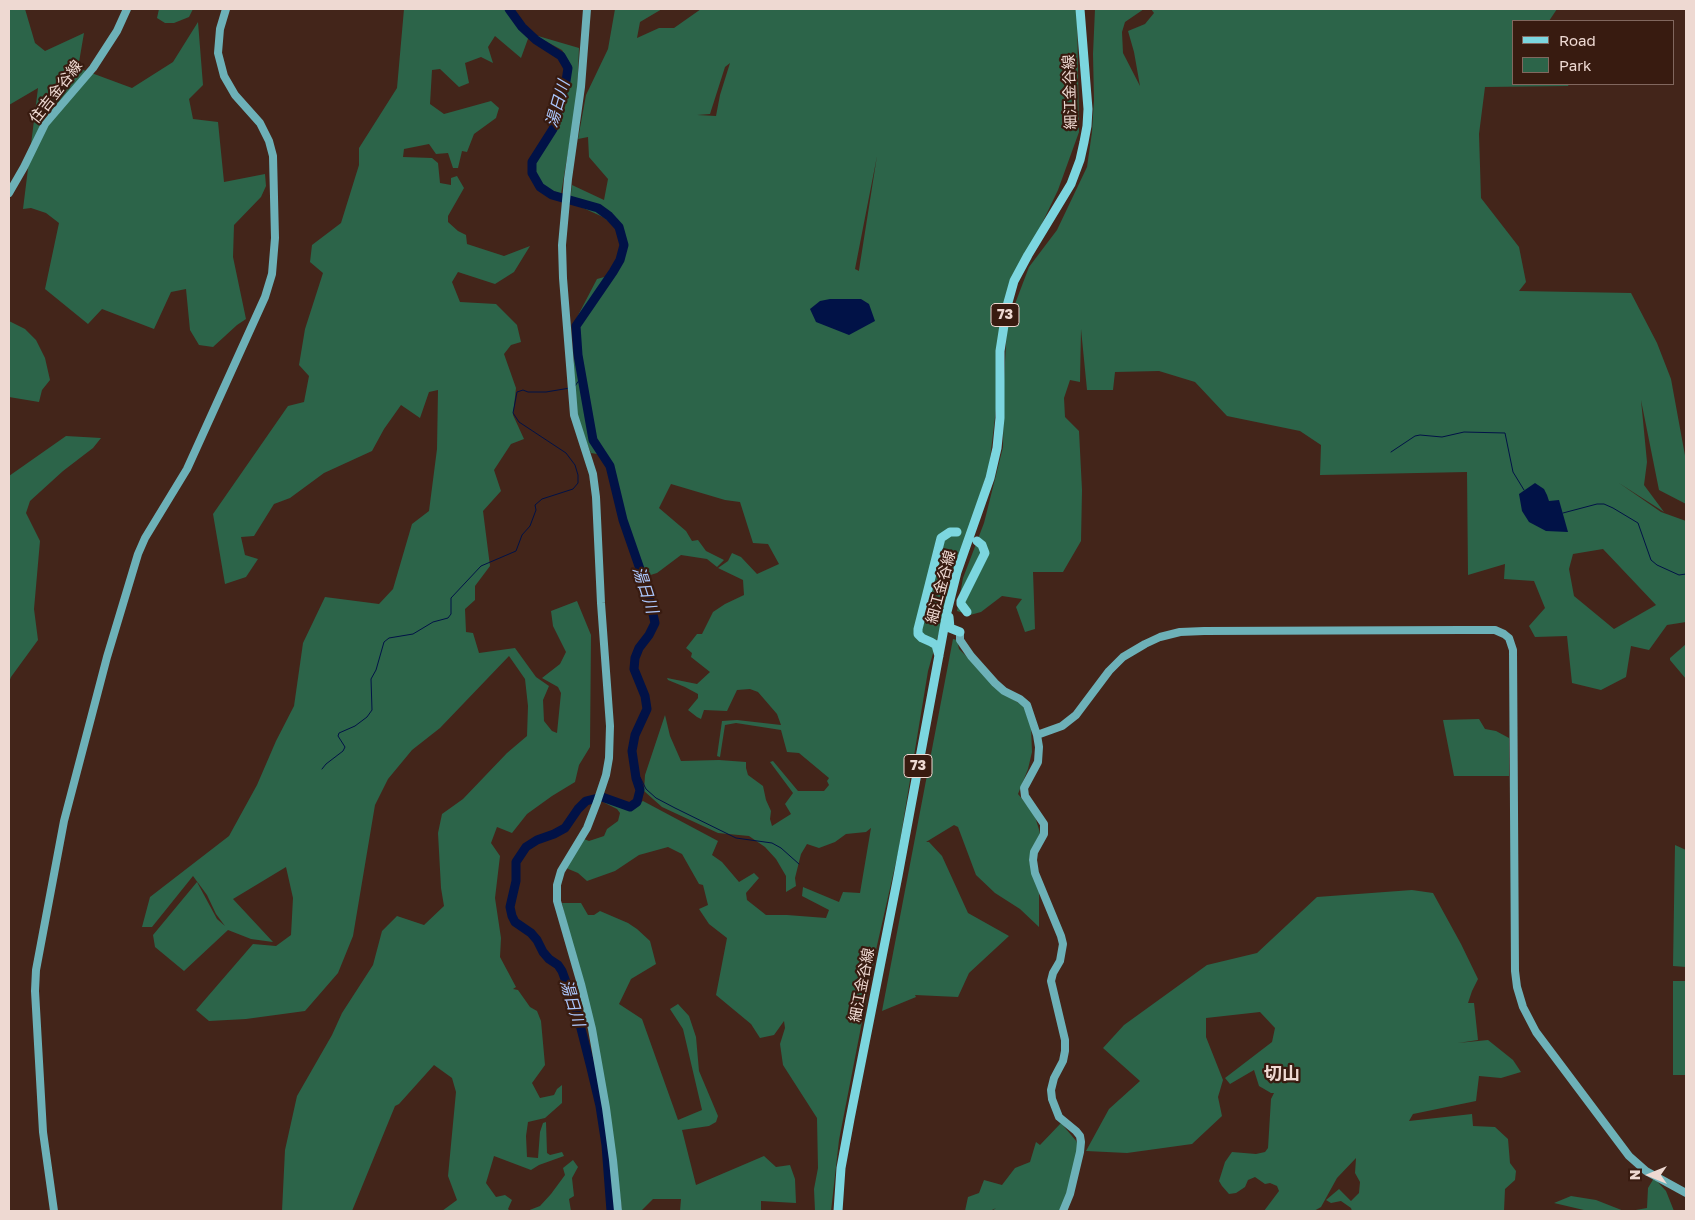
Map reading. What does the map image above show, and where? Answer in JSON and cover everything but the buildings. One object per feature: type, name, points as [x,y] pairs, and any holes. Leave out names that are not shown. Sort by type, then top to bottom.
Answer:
[{"type":"main road","name":"細江金谷線","points":[[832,1211],[898,876],[947,612],[957,572],[990,478],[997,448],[1000,418],[1000,351],[1007,306],[1014,281],[1071,184],[1080,160],[1084,142],[1088,109],[1082,9]]},
{"type":"main road","points":[[939,656],[936,646],[922,638],[918,634],[918,629],[941,538],[950,532],[957,532]]},
{"type":"main road","points":[[967,612],[961,601],[985,552],[982,545],[977,541]]},
{"type":"main road","points":[[947,612],[950,628],[960,632]]},
{"type":"main road","points":[[932,642],[940,637],[944,629]]},
{"type":"main road","points":[[942,643],[947,635],[960,632]]},
{"type":"main road","name":"細江金谷線","points":[[838,1211],[841,1168]]},
{"type":"street","name":"住吉金谷線","points":[[9,193],[45,124],[93,68],[128,9]]},
{"type":"street","points":[[54,1211],[43,1132],[35,991],[36,970],[64,821],[104,666],[138,554],[145,538],[187,469],[265,296],[272,274],[275,238],[274,156],[260,123],[234,95],[224,76],[218,53],[220,29],[226,9]]},
{"type":"street","points":[[587,9],[582,87],[563,223],[563,278],[573,409],[593,474],[596,497],[610,726],[609,758],[606,775],[587,828],[561,871],[557,885],[557,901],[592,1029],[606,1108],[618,1211]]},
{"type":"street","points":[[1037,735],[1062,726],[1076,715],[1109,671],[1123,657],[1145,644],[1180,632],[1496,630],[1504,634],[1509,638],[1513,650],[1515,971],[1517,988],[1523,1007],[1536,1032],[1629,1156],[1646,1170],[1686,1193]]},
{"type":"street","points":[[960,632],[960,640],[995,683],[1026,705],[1037,735],[1039,747],[1038,762],[1024,788],[1026,796],[1044,824],[1044,834],[1034,852],[1033,860],[1035,873],[1061,936],[1062,944],[1060,961],[1053,973],[1051,982],[1065,1040],[1065,1051],[1063,1061],[1054,1078],[1051,1090],[1052,1100],[1059,1117],[1076,1131],[1080,1136],[1081,1142],[1070,1194],[1063,1211]]},
{"type":"green space","points":[[9,9],[25,9],[35,43],[45,51],[84,33],[78,68],[132,88],[173,62],[198,22],[203,85],[189,99],[193,119],[218,122],[224,182],[265,174],[266,186],[261,197],[234,225],[233,257],[246,319],[213,347],[199,345],[190,330],[186,289],[171,292],[154,329],[102,309],[88,324],[45,289],[59,223],[46,213],[31,208],[23,209],[38,88],[9,105]]},
{"type":"green space","points":[[159,9],[193,9],[189,17],[174,23],[165,23],[157,18]]},
{"type":"green space","points":[[404,9],[512,9],[529,36],[521,58],[495,36],[488,47],[493,63],[481,57],[465,63],[469,83],[459,87],[440,69],[432,70],[430,104],[444,114],[491,101],[499,108],[496,118],[474,134],[467,152],[462,151],[458,168],[453,168],[448,153],[436,154],[429,144],[404,149],[403,157],[432,158],[438,163],[440,183],[451,185],[451,178],[457,176],[464,188],[448,216],[448,222],[466,235],[467,244],[504,256],[530,246],[514,272],[495,284],[458,272],[452,282],[460,302],[496,304],[517,325],[521,342],[511,345],[504,354],[516,388],[513,415],[524,439],[511,444],[494,470],[501,491],[483,511],[490,566],[475,586],[475,600],[465,609],[466,632],[473,633],[479,653],[515,648],[536,677],[549,686],[543,700],[544,721],[552,731],[557,733],[561,693],[558,687],[542,678],[560,664],[566,652],[553,626],[551,611],[577,601],[591,635],[590,747],[579,765],[575,782],[527,814],[512,833],[497,827],[491,843],[500,856],[495,898],[501,938],[500,957],[516,987],[513,989],[518,990],[530,1007],[537,1011],[541,1021],[545,1065],[532,1083],[540,1098],[554,1095],[562,1085],[562,1103],[545,1118],[528,1122],[526,1136],[527,1157],[538,1158],[540,1132],[543,1123],[546,1122],[547,1153],[550,1155],[562,1152],[564,1156],[531,1170],[494,1156],[486,1183],[496,1197],[505,1195],[512,1200],[508,1209],[510,1211],[442,1211],[457,1200],[448,1176],[456,1092],[452,1078],[434,1065],[399,1104],[395,1106],[352,1211],[282,1211],[285,1150],[297,1096],[332,1035],[342,1013],[373,965],[382,931],[397,916],[424,925],[444,906],[441,888],[438,833],[442,814],[463,799],[507,753],[527,736],[528,706],[525,679],[509,656],[440,728],[412,750],[388,779],[375,805],[353,936],[338,973],[305,1011],[246,1019],[209,1021],[196,1010],[253,944],[276,946],[291,935],[293,898],[286,867],[233,899],[273,942],[251,939],[228,930],[184,971],[155,947],[153,935],[197,882],[217,919],[225,926],[216,914],[207,895],[193,876],[152,927],[142,927],[150,897],[229,836],[257,785],[294,706],[303,643],[325,597],[379,604],[393,589],[412,524],[429,511],[437,449],[438,390],[429,392],[420,418],[401,405],[384,429],[372,451],[324,473],[290,498],[274,504],[254,536],[241,537],[245,555],[258,559],[246,577],[225,584],[213,514],[288,406],[304,402],[309,376],[299,365],[305,329],[323,273],[310,262],[312,245],[341,223],[359,165],[359,148],[397,88]]},
{"type":"green space","points":[[615,9],[662,9],[640,22],[637,38],[659,28],[674,28],[701,9],[1077,9],[1079,132],[1058,190],[1000,311],[998,393],[989,467],[968,530],[928,671],[898,853],[876,950],[839,1140],[831,1211],[815,1211],[814,1189],[818,1168],[817,1118],[783,1065],[780,1044],[785,1028],[784,1021],[774,1035],[760,1038],[751,1024],[716,995],[727,938],[709,924],[699,909],[708,905],[703,885],[699,884],[682,854],[668,847],[639,855],[615,871],[587,881],[578,873],[566,868],[584,839],[589,841],[604,836],[607,829],[618,821],[620,813],[617,809],[603,802],[608,801],[631,808],[643,801],[718,841],[712,855],[722,862],[739,882],[754,873],[759,878],[746,893],[747,900],[766,915],[826,918],[829,910],[802,896],[803,887],[839,902],[843,892],[860,893],[871,828],[866,832],[846,834],[835,842],[819,848],[807,844],[801,854],[795,878],[796,886],[786,892],[786,876],[776,859],[765,847],[749,836],[718,833],[662,807],[644,791],[645,775],[665,715],[670,736],[681,761],[719,760],[746,762],[748,775],[763,786],[771,811],[770,819],[772,826],[791,814],[785,804],[793,793],[770,762],[773,761],[798,791],[824,791],[829,785],[827,781],[829,778],[799,753],[787,752],[781,730],[736,723],[725,725],[720,757],[717,756],[722,721],[737,720],[781,725],[777,714],[758,692],[750,689],[737,690],[727,711],[704,710],[701,719],[688,710],[698,698],[698,694],[667,678],[697,684],[710,672],[691,657],[692,653],[686,648],[697,634],[702,634],[713,612],[744,595],[743,580],[718,568],[728,561],[732,553],[741,557],[757,574],[779,564],[768,544],[753,543],[740,502],[725,500],[671,484],[659,508],[686,531],[692,541],[698,540],[706,551],[724,560],[717,567],[707,559],[681,555],[657,573],[644,577],[607,461],[597,454],[591,453],[577,420],[573,325],[597,279],[608,276],[624,245],[620,231],[603,217],[570,202],[572,185],[604,200],[608,179],[589,157],[588,137],[578,139],[586,95],[608,49]],"holes":[[[730,63],[716,116],[697,115],[710,114],[725,67]],[[877,156],[859,270],[859,271],[855,269]]]},
{"type":"green space","points":[[1095,9],[1144,9],[1125,22],[1122,32],[1123,53],[1140,86],[1128,31],[1145,24],[1154,13],[1151,9],[1557,9],[1550,20],[1512,20],[1512,85],[1568,85],[1485,87],[1479,134],[1481,198],[1519,247],[1526,282],[1519,291],[1631,293],[1657,343],[1671,379],[1686,461],[1686,504],[1659,490],[1641,400],[1647,462],[1644,485],[1664,512],[1619,483],[1661,512],[1686,521],[1686,622],[1667,625],[1649,650],[1631,646],[1626,677],[1601,690],[1572,683],[1567,636],[1535,637],[1529,626],[1545,608],[1534,581],[1504,579],[1505,564],[1468,575],[1467,472],[1320,475],[1321,445],[1300,431],[1227,416],[1195,382],[1159,371],[1115,372],[1113,390],[1087,390],[1081,329],[1080,382],[1070,380],[1064,398],[1065,417],[1079,431],[1082,490],[1081,541],[1063,572],[1033,572],[1035,629],[1025,632],[1016,607],[1022,599],[1002,596],[981,612],[970,615],[957,611],[963,578],[984,523],[1003,447],[1007,325],[1029,267],[1057,230],[1087,167],[1094,100],[1093,54]],"holes":[[[1603,549],[1656,605],[1614,629],[1574,596],[1569,569],[1573,554]]]},
{"type":"green space","points":[[536,36],[579,48],[577,97],[561,194],[546,188],[537,177],[534,161],[556,127],[572,67],[562,50]]},
{"type":"green space","points":[[9,321],[25,329],[36,340],[45,358],[50,380],[42,390],[39,402],[9,397]]},
{"type":"green space","points":[[66,436],[101,438],[93,448],[63,471],[30,501],[26,513],[40,541],[34,609],[38,640],[9,682],[9,476]]},
{"type":"green space","points":[[953,639],[957,640],[959,649],[1006,695],[1025,707],[1031,727],[1032,752],[1028,769],[1018,794],[1034,813],[1040,833],[1031,851],[1029,861],[1039,890],[1039,927],[1020,909],[995,893],[976,875],[958,827],[954,825],[926,842],[929,842],[942,856],[968,913],[1009,936],[969,973],[958,997],[915,995],[916,997],[882,1011]]},
{"type":"green space","points":[[1686,644],[1686,679],[1670,658]]},
{"type":"green space","points":[[1479,719],[1485,729],[1496,731],[1509,738],[1509,776],[1454,776],[1443,720]]},
{"type":"green space","points":[[1675,845],[1686,850],[1686,967],[1673,966]]},
{"type":"green space","points":[[1412,890],[1433,893],[1478,979],[1468,1003],[1474,1003],[1478,1040],[1458,1043],[1488,1040],[1513,1060],[1521,1072],[1501,1078],[1479,1076],[1476,1101],[1413,1114],[1409,1121],[1472,1114],[1473,1126],[1495,1127],[1508,1139],[1510,1163],[1516,1171],[1515,1180],[1505,1189],[1504,1211],[1352,1211],[1351,1208],[1341,1201],[1331,1203],[1326,1200],[1339,1189],[1351,1201],[1359,1193],[1360,1182],[1355,1173],[1356,1158],[1337,1178],[1321,1207],[1314,1211],[1264,1211],[1279,1191],[1277,1186],[1270,1183],[1265,1184],[1255,1177],[1248,1180],[1245,1187],[1236,1193],[1229,1194],[1219,1181],[1225,1162],[1232,1152],[1256,1154],[1265,1152],[1268,1148],[1271,1099],[1274,1093],[1259,1086],[1254,1070],[1230,1084],[1225,1078],[1272,1042],[1275,1028],[1260,1012],[1206,1018],[1206,1037],[1223,1080],[1218,1097],[1222,1116],[1192,1144],[1127,1153],[1086,1151],[1109,1109],[1140,1081],[1103,1048],[1124,1025],[1207,965],[1257,953],[1317,897]]},
{"type":"green space","points":[[562,903],[581,903],[588,915],[594,915],[600,911],[628,923],[650,941],[656,964],[631,979],[619,1004],[642,1019],[678,1120],[702,1110],[683,1029],[670,1009],[678,1004],[689,1016],[696,1037],[699,1071],[718,1116],[716,1122],[709,1126],[682,1130],[696,1185],[764,1156],[776,1167],[790,1165],[795,1179],[796,1203],[761,1201],[761,1211],[680,1211],[681,1199],[653,1199],[641,1211],[622,1211],[611,1121]]},
{"type":"green space","points":[[1673,981],[1686,981],[1686,1075],[1673,1075]]},
{"type":"green space","points":[[1061,1123],[1077,1142],[1077,1158],[1060,1211],[992,1211],[996,1208],[990,1211],[965,1211],[968,1197],[979,1193],[984,1180],[1002,1185],[1015,1168],[1030,1162],[1036,1142],[1040,1145]]},
{"type":"green space","points":[[573,1160],[578,1167],[572,1178],[574,1196],[569,1199],[571,1211],[527,1211],[540,1206],[551,1194],[565,1175],[563,1168]]},
{"type":"green space","points":[[1654,1178],[1666,1191],[1674,1211],[1630,1211],[1647,1208],[1648,1188]]},
{"type":"green space","points":[[1571,1196],[1596,1200],[1624,1211],[1588,1211],[1554,1203]]},
{"type":"shaded area","points":[[830,299],[861,299],[869,304],[875,321],[849,335],[816,322],[810,309],[820,301]]},
{"type":"shaded area","points":[[1535,483],[1544,489],[1549,501],[1559,500],[1568,532],[1546,531],[1529,522],[1522,511],[1519,494]]},
{"type":"waterway","name":"湯日川","points":[[509,9],[522,27],[536,40],[561,56],[568,68],[553,129],[532,162],[532,173],[540,187],[552,195],[598,208],[609,216],[619,227],[624,245],[620,260],[613,272],[576,326],[578,355],[593,440],[610,466],[623,520],[648,592],[655,623],[639,648],[635,658],[634,669],[645,696],[647,709],[635,735],[632,751],[636,778],[640,790],[637,802],[630,807],[602,797],[586,801],[565,828],[526,847],[516,862],[516,881],[510,907],[515,922],[531,933],[543,952],[562,971],[576,1009],[600,1106],[606,1145],[611,1211]]},
{"type":"waterway","name":"湯日川","points":[[575,386],[580,379],[578,355]]},
{"type":"waterway","points":[[322,769],[343,751],[345,747],[338,736],[339,733],[355,726],[367,717],[372,710],[371,679],[376,670],[384,642],[389,638],[413,634],[433,622],[448,618],[451,614],[451,598],[481,566],[516,551],[522,535],[530,526],[536,510],[535,505],[542,499],[573,489],[578,483],[575,465],[566,453],[519,422],[513,413],[517,392],[523,390],[528,392],[546,392],[570,388]]},
{"type":"waterway","points":[[1391,452],[1415,436],[1420,435],[1442,437],[1464,432],[1505,433],[1513,472],[1524,490]]},
{"type":"waterway","points":[[1563,513],[1597,504],[1604,504],[1613,508],[1638,523],[1651,560],[1657,565],[1679,575],[1686,574]]},
{"type":"waterway","points":[[636,778],[640,777],[646,789],[656,798],[736,838],[772,843],[781,848],[799,864]]},
{"type":"district","name":"切山","points":[[1282,1074]]}]
